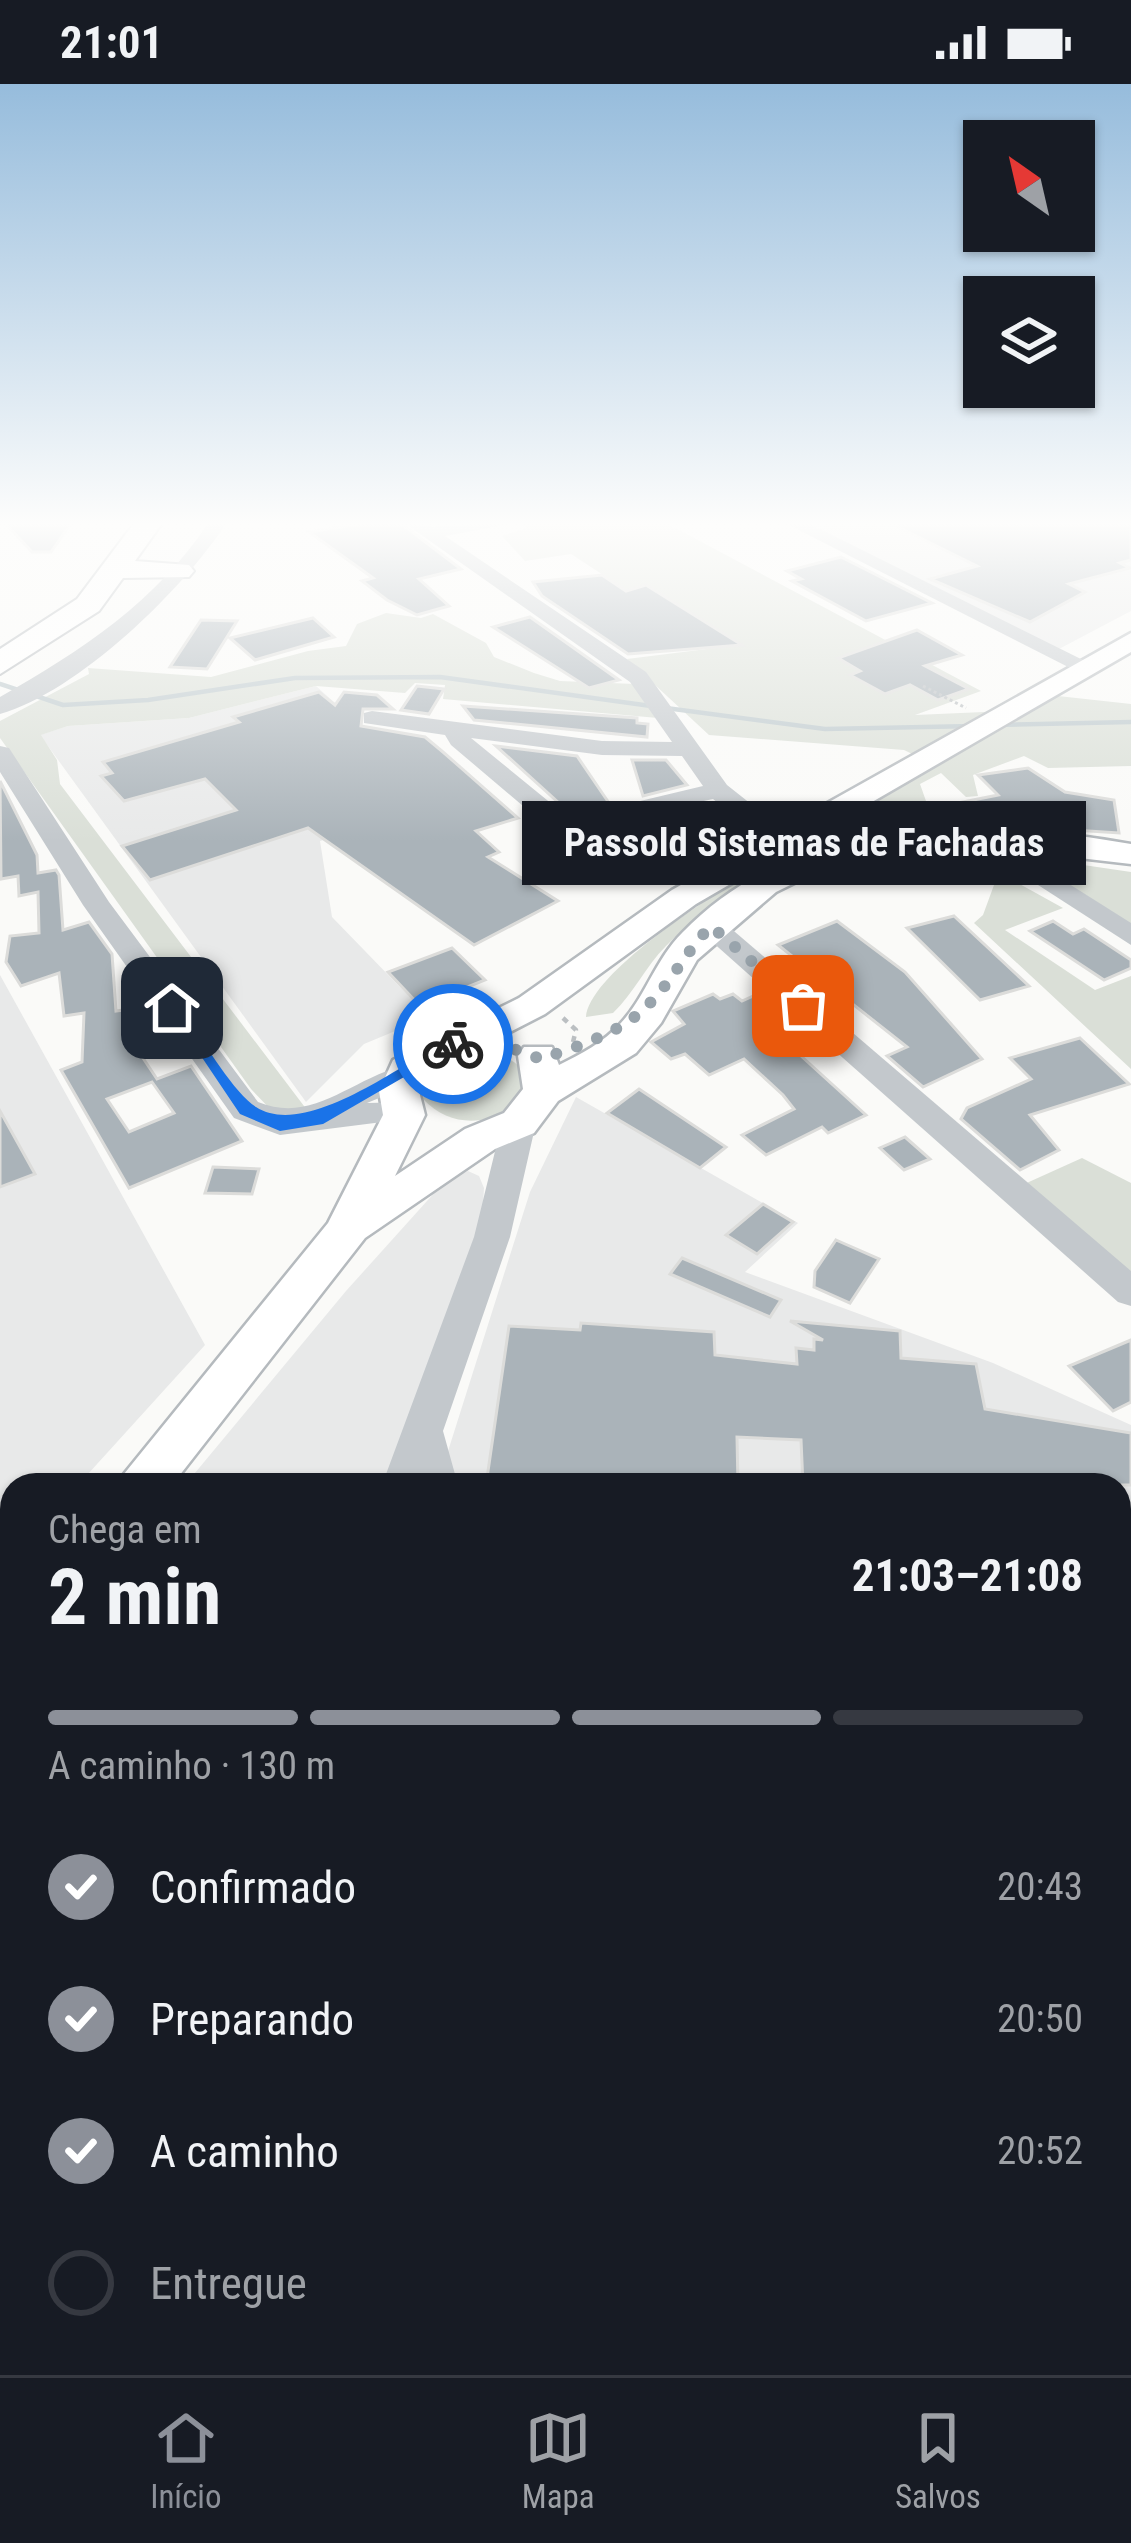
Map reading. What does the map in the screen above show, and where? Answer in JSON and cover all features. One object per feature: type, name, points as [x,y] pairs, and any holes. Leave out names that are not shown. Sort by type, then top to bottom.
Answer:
[{"type":"highway","points":[[7,660],[53,629]]},
{"type":"main road","points":[[345,1233],[403,1100],[430,1053],[471,1039],[532,1006],[661,912],[1131,641]]},
{"type":"main road","points":[[152,1473],[345,1233],[529,1092],[628,1038],[683,953],[752,895],[816,859],[863,849],[990,842],[1061,844],[1131,854]]},
{"type":"main road","points":[[403,1100],[421,1130],[529,1092],[613,965],[724,875]]},
{"type":"main road","points":[[471,1039],[505,1042],[529,1092]]},
{"type":"street","points":[[0,707],[124,629]]},
{"type":"street","points":[[564,629],[651,690],[718,790],[780,840]]},
{"type":"street","points":[[1009,629],[1086,667]]},
{"type":"street","points":[[372,718],[602,748],[689,749]]},
{"type":"street","points":[[456,731],[459,740],[564,827],[718,790]]},
{"type":"street","points":[[0,753],[97,905],[247,1110],[280,1124],[403,1100]]},
{"type":"street","points":[[990,842],[1131,936]]},
{"type":"street","points":[[711,926],[1131,1292]]},
{"type":"street","points":[[407,1473],[492,1237],[529,1092]]},
{"type":"street","points":[[422,1429],[433,1473]]},
{"type":"path","points":[[923,686],[976,711]]},
{"type":"shaded area","points":[[355,629],[460,629],[486,643],[494,657],[534,673],[560,681],[635,684],[658,718],[443,699],[445,685],[415,683],[405,693],[316,686],[189,718],[68,726],[41,735],[57,760],[60,784],[307,1110],[273,1112],[251,1089],[0,738],[0,721],[89,674],[88,668],[211,677],[308,651],[346,646]]},
{"type":"shaded area","points":[[686,629],[865,629],[981,691],[915,715],[1032,710],[1058,696],[1131,704],[1131,766],[1048,768],[1024,756],[973,775],[978,796],[966,797],[941,773],[920,784],[926,801],[874,815],[849,814],[935,765],[904,750],[709,735],[627,659],[715,648]]},
{"type":"shaded area","points":[[1015,629],[1097,629],[1057,650]]},
{"type":"shaded area","points":[[316,686],[447,803],[320,841],[332,917],[429,1017],[364,1044],[306,1102],[40,735],[68,726],[189,718]]},
{"type":"shaded area","points":[[847,814],[863,839],[808,853],[732,892],[666,946],[613,1013],[586,1017],[596,993],[657,935]]},
{"type":"shaded area","points":[[1032,861],[1131,872],[1131,924]]},
{"type":"shaded area","points":[[1016,882],[1063,908],[1005,930],[1095,990],[1131,976],[1131,1069],[974,923],[983,915],[994,885]]},
{"type":"shaded area","points":[[0,975],[205,1345],[89,1473],[0,1473]]},
{"type":"shaded area","points":[[477,1051],[510,1059],[526,1077],[529,1086],[511,1111],[465,1120],[443,1114],[423,1099],[427,1072],[457,1054]]},
{"type":"shaded area","points":[[576,1097],[798,1223],[745,1272],[993,1363],[1131,1425],[1131,1473],[443,1473],[530,1192]]},
{"type":"shaded area","points":[[1082,1158],[1131,1183],[1131,1272],[1020,1186]]},
{"type":"shaded area","points":[[468,1171],[479,1176],[484,1188],[482,1221],[391,1473],[195,1473],[346,1291],[445,1181]]},
{"type":"building","points":[[195,629],[232,629],[207,669],[170,667]]},
{"type":"building","points":[[268,629],[325,629],[334,637],[255,660],[230,638]]},
{"type":"building","points":[[496,629],[547,629],[619,680],[589,688]]},
{"type":"building","points":[[591,629],[716,629],[742,645],[628,654]]},
{"type":"building","points":[[917,630],[962,655],[925,666],[969,689],[938,700],[910,685],[885,694],[850,675],[860,671],[838,658]]},
{"type":"building","points":[[417,686],[444,689],[429,714],[401,710]]},
{"type":"building","points":[[319,692],[335,705],[344,692],[377,695],[393,709],[363,709],[361,726],[425,737],[443,752],[518,818],[476,831],[499,852],[488,857],[558,901],[474,945],[308,828],[150,880],[122,846],[236,810],[205,779],[124,801],[101,776],[112,773],[103,762],[239,722],[233,717]]},
{"type":"building","points":[[463,706],[637,718],[637,723],[648,724],[647,737],[474,720]]},
{"type":"building","points":[[496,746],[577,756],[609,803],[570,813]]},
{"type":"building","points":[[632,760],[666,760],[687,785],[643,796]]},
{"type":"building","points":[[1028,768],[1065,792],[1114,800],[1119,833],[1027,827],[1023,819],[928,826],[913,812],[998,795],[978,775]]},
{"type":"building","points":[[0,781],[37,855],[38,873],[56,870],[59,875],[63,930],[89,922],[112,954],[116,1011],[139,1008],[139,1052],[157,1079],[191,1066],[242,1141],[129,1188],[61,1070],[82,1062],[84,1013],[64,1016],[59,973],[21,986],[6,962],[10,936],[39,933],[38,892],[19,896],[18,876],[1,879]],"holes":[[[152,1082],[174,1113],[129,1132],[107,1099]]]},
{"type":"building","points":[[954,916],[1029,986],[980,1000],[907,928]]},
{"type":"building","points":[[837,921],[905,972],[982,1059],[923,1087],[887,1056],[907,1047],[778,945]]},
{"type":"building","points":[[1053,921],[1073,934],[1084,929],[1131,960],[1131,968],[1104,980],[1030,931]]},
{"type":"building","points":[[452,948],[485,980],[420,1006],[388,972]]},
{"type":"building","points":[[762,992],[788,1015],[767,1025],[866,1115],[828,1133],[822,1127],[766,1155],[742,1135],[794,1109],[783,1095],[744,1059],[709,1075],[685,1054],[671,1059],[651,1042],[684,1024],[673,1011],[713,994],[720,999],[733,994],[742,1001]]},
{"type":"building","points":[[1080,1038],[1129,1084],[1030,1115],[1059,1150],[1020,1170],[961,1119],[967,1108],[1031,1079],[1010,1058]]},
{"type":"building","points":[[639,1089],[726,1147],[700,1168],[607,1113]]},
{"type":"building","points":[[0,1111],[35,1174],[0,1187]]},
{"type":"building","points":[[905,1137],[930,1159],[904,1170],[880,1148]]},
{"type":"building","points":[[213,1167],[259,1169],[252,1194],[205,1193]]},
{"type":"building","points":[[763,1204],[793,1222],[757,1254],[726,1235]]},
{"type":"building","points":[[836,1240],[879,1259],[850,1303],[814,1287],[815,1271]]},
{"type":"building","points":[[682,1258],[781,1300],[770,1317],[670,1274]]},
{"type":"building","points":[[790,1321],[900,1331],[901,1358],[976,1364],[985,1409],[1131,1433],[1131,1473],[802,1473],[801,1440],[737,1437],[738,1473],[488,1473],[509,1326],[580,1330],[581,1323],[714,1332],[715,1355],[797,1364],[796,1348],[814,1350],[814,1339],[823,1340]]},
{"type":"building","points":[[1131,1340],[1131,1402],[1113,1411],[1069,1366]]},
{"type":"waterway","points":[[0,684],[63,705],[148,700],[295,678],[440,677],[651,706]]},
{"type":"waterway","points":[[666,708],[825,729],[974,726]]},
{"type":"waterway","points":[[995,725],[1131,722]]},
{"type":"way so far","points":[[453,1044],[471,1039],[505,1042],[541,1059],[596,1038],[652,1002],[683,953],[711,926],[803,1006]]},
{"type":"place","name":"Passold Sistemas de Fachadas","points":[[803,1006]]},
{"type":"route","points":[[172,1008],[247,1110],[280,1124],[317,1120],[362,1091],[402,1077],[430,1053],[453,1044]]}]
